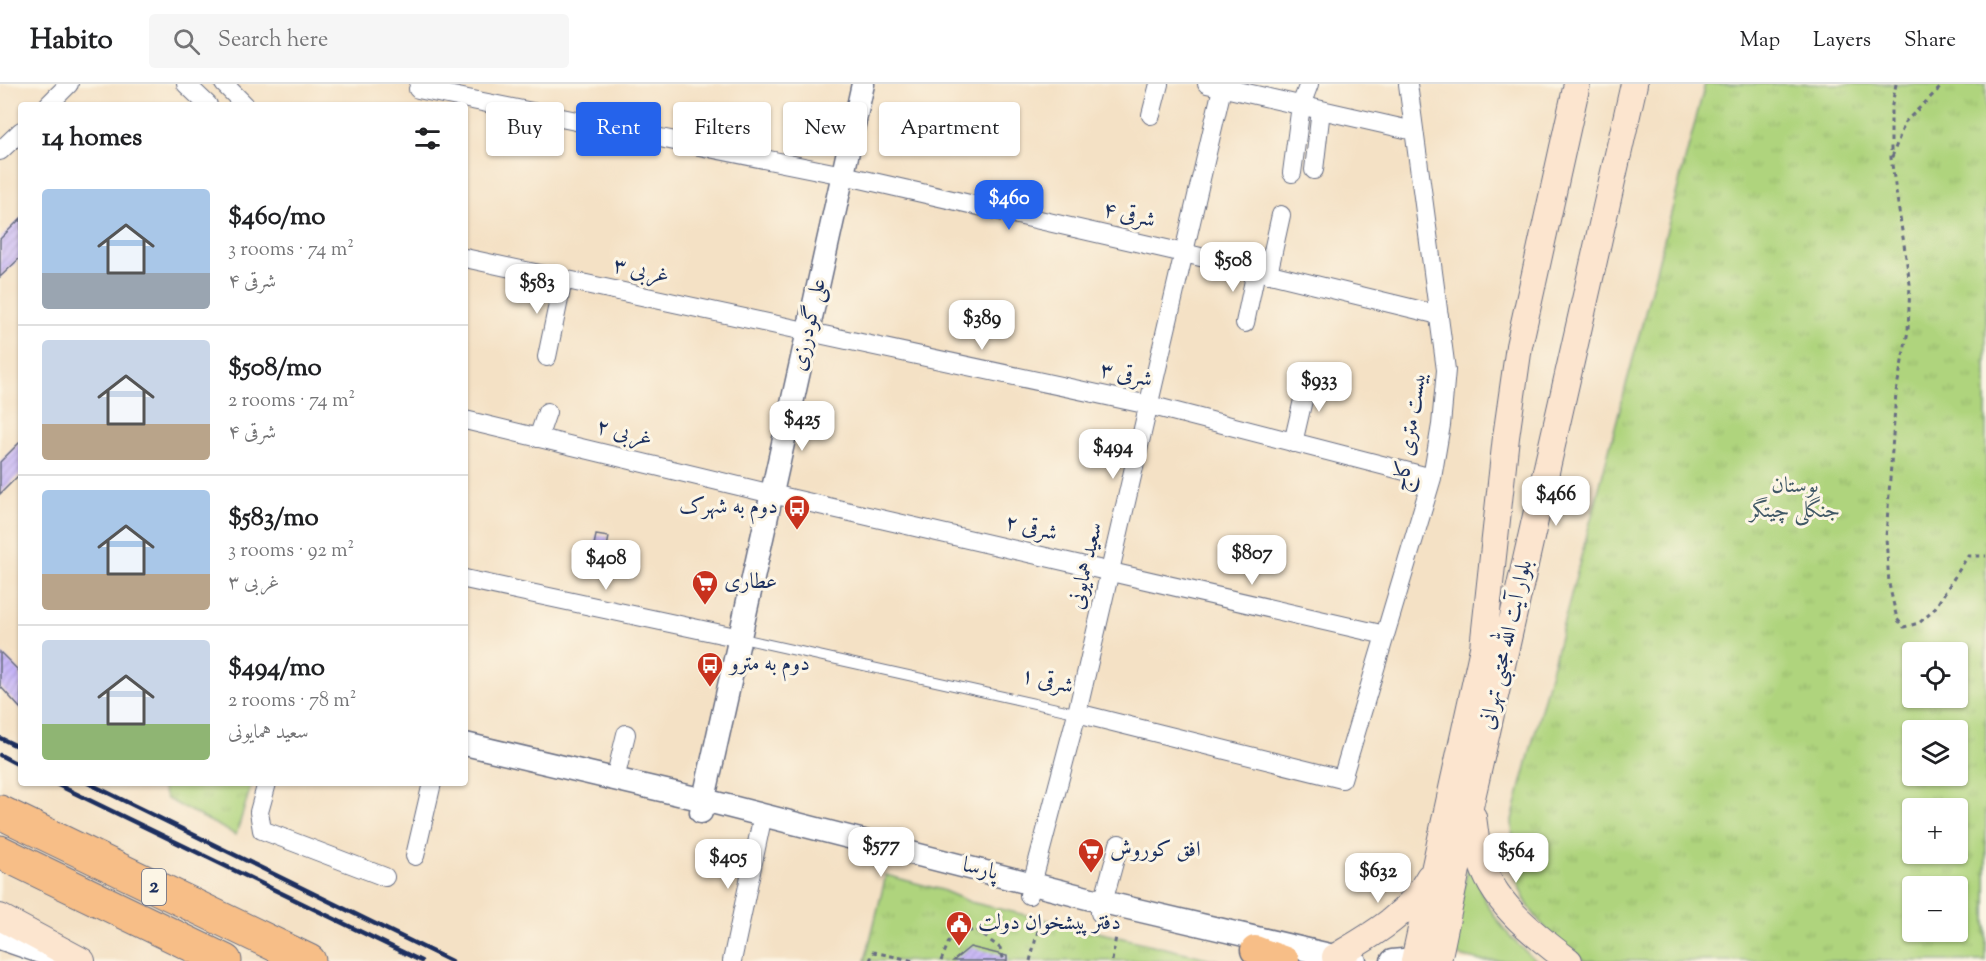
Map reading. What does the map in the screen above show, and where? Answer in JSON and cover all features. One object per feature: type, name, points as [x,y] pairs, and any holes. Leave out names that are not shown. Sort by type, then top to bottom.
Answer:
[{"type":"highway","name":"2","points":[[0,812],[309,961]]},
{"type":"highway","name":"2","points":[[0,852],[225,961]]},
{"type":"main road","name":"بلوار آیت الله مجتبی تهرانی","points":[[1416,961],[1482,648],[1506,437],[1519,346],[1577,84]]},
{"type":"main road","name":"بلوار آیت الله مجتبی تهرانی","points":[[1416,961],[1471,802],[1634,84]]},
{"type":"main road","points":[[1471,802],[1479,856],[1496,893],[1532,932],[1569,961]]},
{"type":"main road","points":[[1345,959],[1404,909],[1422,890],[1436,864]]},
{"type":"main road","points":[[0,917],[82,961]]},
{"type":"main road","points":[[1255,950],[1285,961]]},
{"type":"street","points":[[51,102],[69,84]]},
{"type":"street","points":[[186,84],[205,102]]},
{"type":"street","points":[[224,84],[242,102]]},
{"type":"street","name":"علی گودرزی","points":[[703,806],[863,84]]},
{"type":"street","points":[[1151,115],[1159,84]]},
{"type":"street","points":[[1292,172],[1301,105],[1309,84]]},
{"type":"street","name":"بیست متری کاج","points":[[1342,779],[1432,478],[1441,424],[1446,370],[1408,84]]},
{"type":"street","points":[[1217,85],[1277,92],[1301,105],[1414,130]]},
{"type":"street","name":"سعید همایونی","points":[[1031,889],[1077,713],[1149,405],[1184,253],[1217,85]]},
{"type":"street","name":"۴ شرقی","points":[[417,93],[464,102]]},
{"type":"street","name":"۴ شرقی","points":[[468,103],[843,175],[1184,253],[1438,315]]},
{"type":"street","points":[[1314,170],[1322,110]]},
{"type":"street","points":[[1245,323],[1281,215]]},
{"type":"street","name":"۳ غربی","points":[[468,259],[808,332]]},
{"type":"street","points":[[547,357],[563,280]]},
{"type":"street","name":"۳ شرقی","points":[[808,332],[1149,405],[1432,478]]},
{"type":"street","points":[[1293,443],[1309,374]]},
{"type":"street","points":[[538,438],[547,412]]},
{"type":"street","name":"۲ غربی","points":[[468,421],[772,494]]},
{"type":"street","name":"۲ شرقی","points":[[772,494],[1385,635]]},
{"type":"street","points":[[468,580],[740,638]]},
{"type":"street","name":"۱ شرقی","points":[[1077,713],[1342,779]]},
{"type":"street","points":[[615,779],[626,734]]},
{"type":"street","name":"پارسا","points":[[468,745],[615,779],[703,806],[1101,907],[1255,950],[1305,961]]},
{"type":"street","name":"پارسا","points":[[468,760],[703,806]]},
{"type":"street","points":[[266,786],[259,812],[262,830],[385,877]]},
{"type":"street","points":[[415,856],[431,786]]},
{"type":"street","points":[[732,961],[762,821]]},
{"type":"street","points":[[1101,907],[1119,844]]},
{"type":"street","name":"پارسا","points":[[1101,907],[1345,959]]},
{"type":"street","points":[[0,938],[57,959]]},
{"type":"lane","name":"۱ شرقی","points":[[740,638],[1077,713]]},
{"type":"path","points":[[1896,84],[1891,110],[1891,158],[1910,284],[1908,331],[1896,392],[1886,537],[1889,584],[1897,619],[1904,627],[1919,623],[1933,611],[1968,556],[1986,556]]},
{"type":"path","points":[[1891,158],[1905,122],[1944,84]]},
{"type":"path","points":[[1030,961],[1041,919]]},
{"type":"path","points":[[941,961],[952,934],[976,930],[1000,948],[1004,961]]},
{"type":"path","points":[[1112,961],[1116,936]]},
{"type":"path","points":[[870,961],[873,952],[915,961]]},
{"type":"green space","name":"بوستان جنگلی چیتگر","points":[[1705,84],[1986,84],[1986,961],[1585,961],[1551,934],[1532,911],[1519,886],[1513,853],[1512,820]]},
{"type":"green space","points":[[161,786],[251,786],[236,835],[167,799]]},
{"type":"green space","points":[[1472,845],[1477,878],[1482,894],[1494,916],[1510,936],[1537,961],[1481,961],[1451,954]]},
{"type":"green space","points":[[886,875],[942,890],[970,902],[1220,961],[865,961]]},
{"type":"building","points":[[18,221],[18,260],[0,277],[0,239]]},
{"type":"building","points":[[18,444],[18,476],[0,494],[0,462]]},
{"type":"building","points":[[596,535],[609,537],[603,567],[590,565]]},
{"type":"building","points":[[0,652],[18,670],[18,706],[0,686]]},
{"type":"building","points":[[970,947],[1007,956],[1007,961],[953,961]]},
{"type":"railway","points":[[0,738],[18,747]]},
{"type":"railway","points":[[0,755],[18,764]]},
{"type":"railway","points":[[60,786],[421,961]]},
{"type":"railway","points":[[94,786],[451,961]]},
{"type":"place","name":"دوم به شهرک","points":[[797,531]]},
{"type":"place","name":"عطاری","points":[[705,606]]},
{"type":"place","name":"دوم به مترو","points":[[710,688]]},
{"type":"place","name":"افق کوروش","points":[[1091,874]]},
{"type":"place","name":"دفتر پیشخوان دولت","points":[[959,947]]}]
